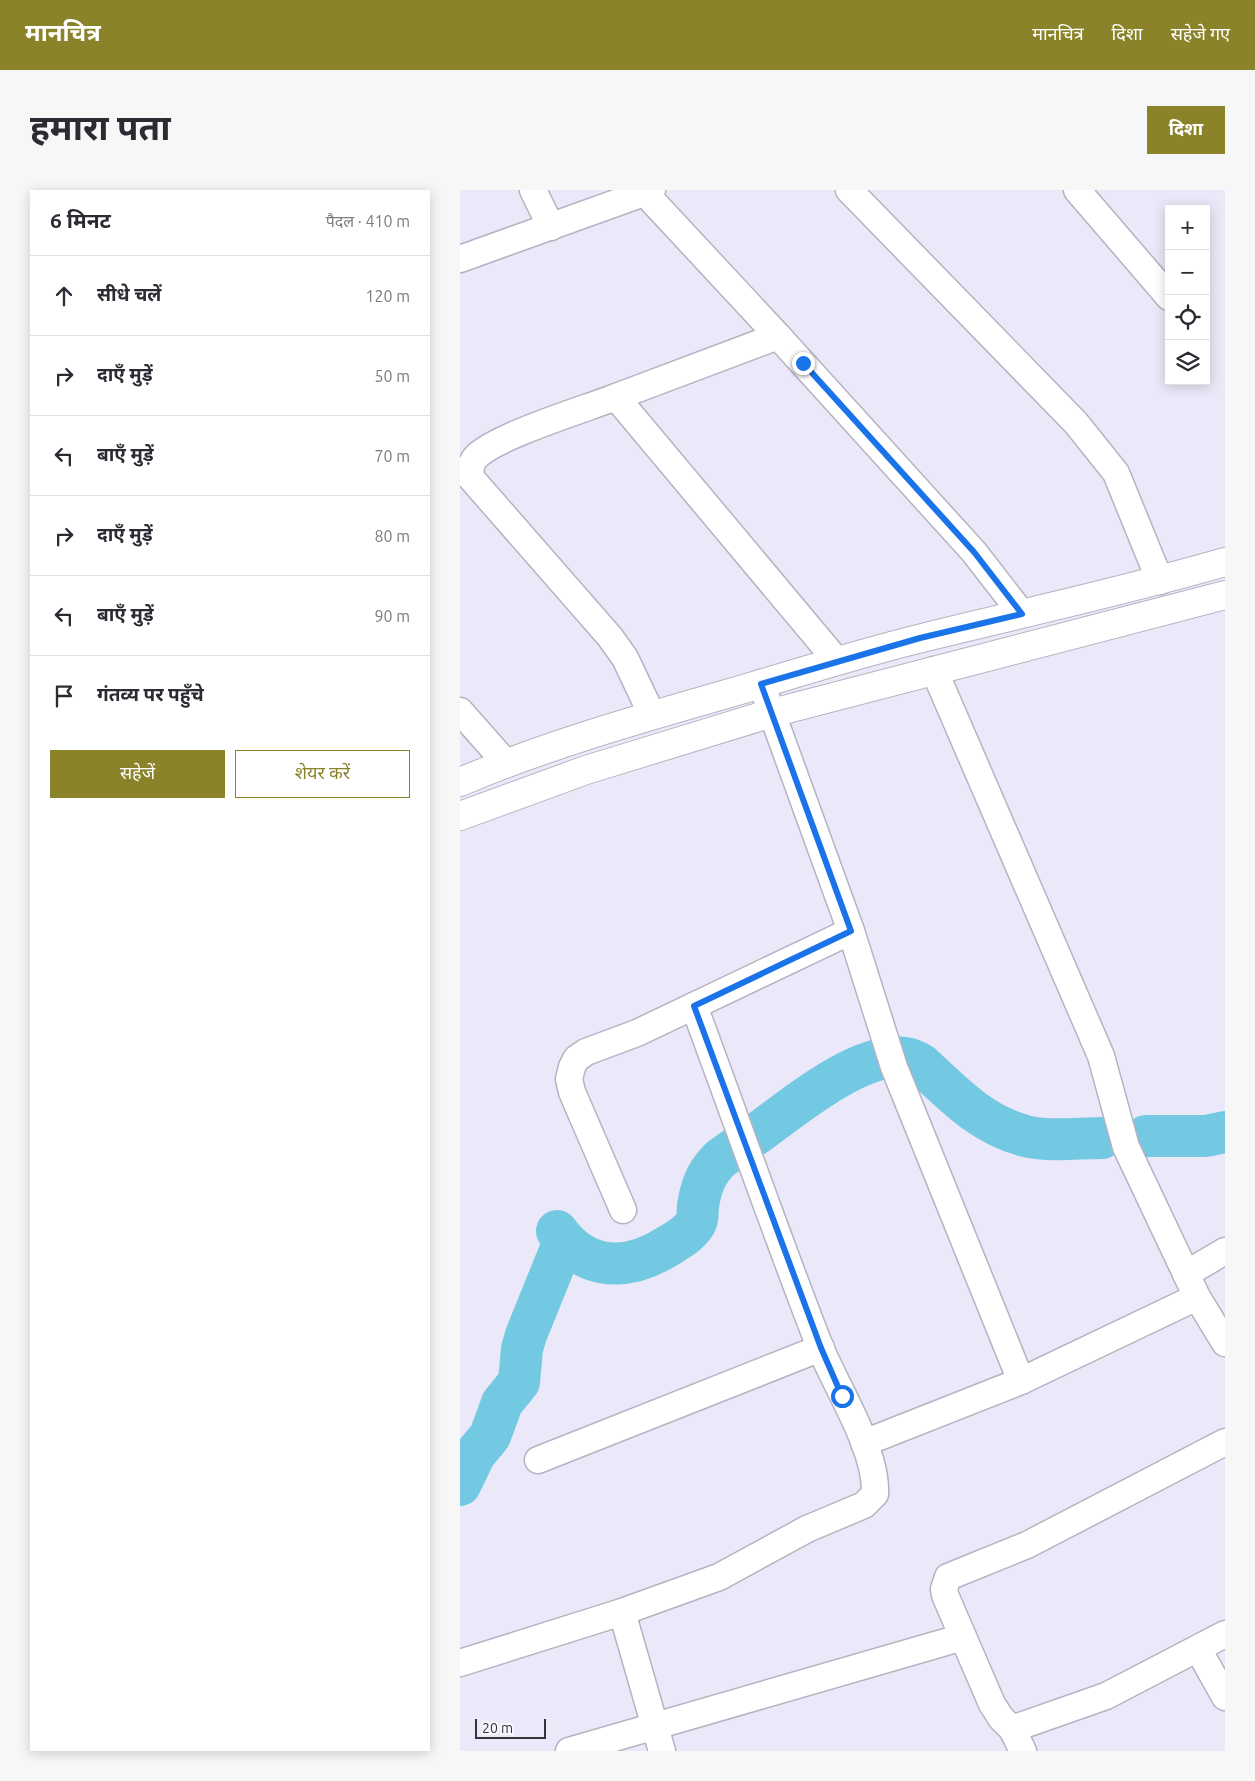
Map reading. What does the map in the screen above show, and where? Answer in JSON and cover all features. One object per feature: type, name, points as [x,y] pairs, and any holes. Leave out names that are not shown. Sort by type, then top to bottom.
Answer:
[{"type":"street","points":[[533,190],[551,227]]},
{"type":"street","points":[[849,190],[1076,423],[1116,473],[1160,581]]},
{"type":"street","points":[[1077,190],[1167,295]]},
{"type":"street","points":[[460,259],[648,192],[974,552],[1022,614]]},
{"type":"street","points":[[652,715],[626,658],[610,637],[466,480],[474,459],[495,443],[778,336]]},
{"type":"street","points":[[616,397],[837,661]]},
{"type":"street","points":[[460,782],[506,763],[652,715],[837,661],[1160,581],[1225,562]]},
{"type":"street","points":[[460,816],[586,770],[772,714],[1225,595]]},
{"type":"street","points":[[934,670],[1101,1056],[1126,1147],[1197,1297],[1225,1343]]},
{"type":"street","points":[[761,684],[851,931],[890,1055],[1021,1381]]},
{"type":"street","points":[[460,711],[506,763]]},
{"type":"street","points":[[623,1210],[572,1092],[569,1079],[576,1059],[586,1052],[637,1033],[851,931]]},
{"type":"street","points":[[460,1663],[622,1612],[719,1578],[807,1529],[871,1500],[875,1494],[876,1482],[864,1443],[821,1348],[694,1006]]},
{"type":"street","points":[[1186,1274],[1225,1251]]},
{"type":"street","points":[[864,1443],[1021,1381],[1197,1297]]},
{"type":"street","points":[[538,1460],[821,1348]]},
{"type":"street","points":[[1225,1442],[1027,1545],[952,1574],[945,1582],[944,1589],[992,1704],[1018,1740],[1198,1650],[1225,1634]]},
{"type":"street","points":[[622,1612],[662,1751]]},
{"type":"street","points":[[569,1751],[963,1637]]},
{"type":"street","points":[[1198,1650],[1225,1697]]},
{"type":"waterway","points":[[557,1231],[568,1244],[581,1254],[595,1260],[623,1263],[653,1254],[679,1239],[693,1228],[697,1220],[699,1199],[705,1180],[711,1169],[720,1159],[812,1093],[859,1066],[882,1059],[904,1058],[922,1065],[969,1107],[1009,1131],[1044,1139],[1102,1138]]},
{"type":"waterway","points":[[1146,1136],[1206,1136],[1225,1132]]},
{"type":"waterway","points":[[460,1485],[475,1454],[490,1436],[502,1403],[519,1382],[522,1349],[526,1335],[564,1241]]},
{"type":"route","points":[[803,363],[974,552],[1022,614],[920,638],[761,684],[851,931],[694,1006],[821,1348],[842,1396]]}]
